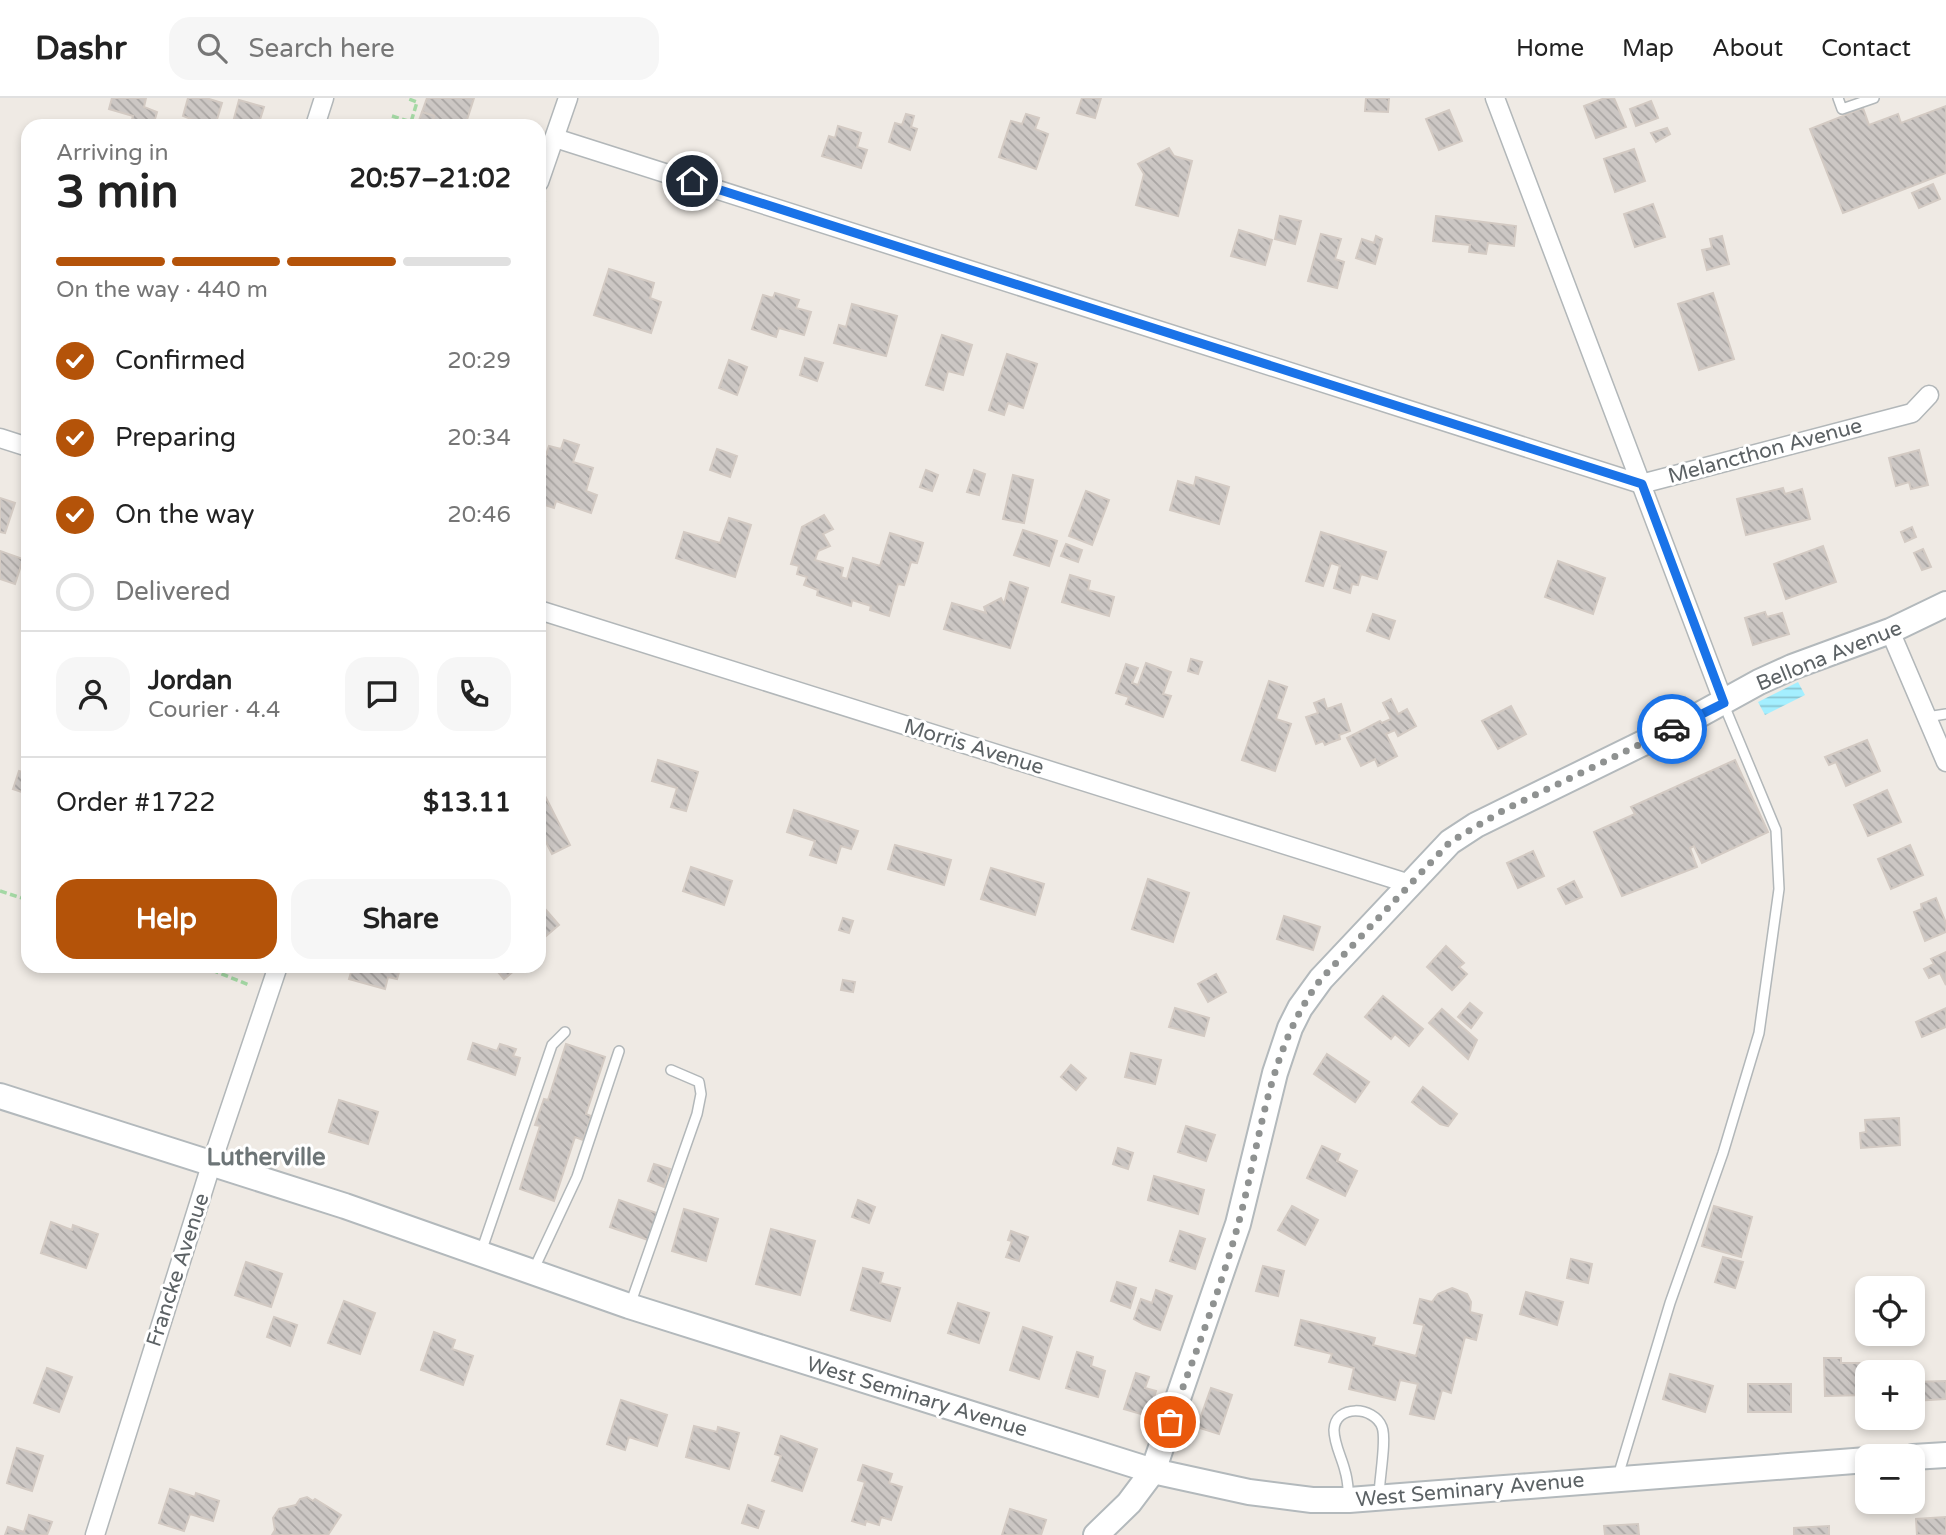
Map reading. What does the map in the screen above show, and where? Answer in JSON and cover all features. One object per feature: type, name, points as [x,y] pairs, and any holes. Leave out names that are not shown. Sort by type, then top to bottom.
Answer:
[{"type":"main road","name":"Bellona Avenue","points":[[1097,1535],[1129,1503],[1153,1471],[1238,1224],[1275,1073],[1290,1028],[1300,1008],[1321,979],[1450,842],[1476,825],[1724,703],[1759,682],[1890,631],[1946,604]]},
{"type":"main road","name":"West Seminary Avenue","points":[[0,1096],[212,1162],[629,1306],[1153,1471],[1249,1492],[1312,1500],[1349,1500],[1855,1461]]},
{"type":"main road","points":[[1925,1456],[1946,1455]]},
{"type":"street","points":[[316,119],[324,98]]},
{"type":"street","points":[[546,163],[568,98]]},
{"type":"street","points":[[1495,98],[1724,703]]},
{"type":"street","name":"Melancthon Avenue","points":[[555,138],[1642,484],[1912,413],[1929,395]]},
{"type":"street","points":[[0,438],[21,445]]},
{"type":"street","name":"Morris Avenue","points":[[546,612],[1410,884]]},
{"type":"street","points":[[1890,631],[1946,762]]},
{"type":"street","name":"Francke Avenue","points":[[95,1535],[212,1162],[276,973]]},
{"type":"lane","points":[[1838,98],[1842,109],[1874,98]]},
{"type":"lane","points":[[1617,1478],[1670,1303],[1723,1153],[1759,1033],[1763,1007],[1779,889],[1776,830],[1724,703]]},
{"type":"lane","points":[[1927,717],[1946,714]]},
{"type":"lane","points":[[480,1254],[552,1045],[565,1032]]},
{"type":"lane","points":[[533,1272],[577,1177],[619,1051]]},
{"type":"lane","points":[[629,1306],[698,1114],[701,1094],[699,1082],[671,1070]]},
{"type":"lane","points":[[1349,1500],[1346,1474],[1334,1429],[1336,1420],[1345,1413],[1357,1410],[1371,1414],[1380,1423],[1384,1435],[1379,1498]]},
{"type":"path","points":[[405,98],[417,102],[412,119]]},
{"type":"path","points":[[392,116],[402,119]]},
{"type":"path","points":[[0,891],[21,898]]},
{"type":"path","points":[[219,973],[249,985]]},
{"type":"water","points":[[1798,682],[1805,695],[1765,715],[1758,702]]},
{"type":"building","points":[[112,98],[146,98],[144,107],[157,112],[155,119],[132,119],[133,116],[109,109]]},
{"type":"building","points":[[188,98],[206,98],[222,103],[217,119],[191,119],[183,116]]},
{"type":"building","points":[[427,98],[474,98],[467,119],[433,119],[434,116],[422,112]]},
{"type":"building","points":[[1082,98],[1101,98],[1095,118],[1077,113]]},
{"type":"building","points":[[1366,98],[1389,98],[1388,112],[1365,111]]},
{"type":"building","points":[[1605,98],[1614,98],[1626,127],[1596,138],[1584,106]]},
{"type":"building","points":[[239,100],[264,107],[260,119],[234,119]]},
{"type":"building","points":[[1651,101],[1658,118],[1636,126],[1630,109]]},
{"type":"building","points":[[1946,106],[1946,173],[1843,213],[1810,129],[1863,108],[1869,125],[1898,114],[1901,123]]},
{"type":"building","points":[[1449,110],[1462,141],[1439,150],[1426,119]]},
{"type":"building","points":[[422,112],[434,116],[433,119],[420,119]]},
{"type":"building","points":[[906,114],[914,116],[911,127],[917,129],[910,150],[889,142],[895,123],[902,125]]},
{"type":"building","points":[[1026,114],[1039,118],[1035,129],[1048,134],[1036,169],[999,157],[1011,121],[1022,124]]},
{"type":"building","points":[[838,126],[861,133],[857,147],[867,150],[861,168],[822,156],[829,136],[835,138]]},
{"type":"building","points":[[1667,128],[1670,134],[1656,142],[1651,133]]},
{"type":"building","points":[[1169,148],[1174,156],[1192,161],[1178,216],[1136,205],[1144,174],[1138,164]]},
{"type":"building","points":[[1634,149],[1645,181],[1615,192],[1604,159]]},
{"type":"building","points":[[1933,184],[1940,199],[1919,208],[1912,193]]},
{"type":"building","points":[[1653,204],[1665,237],[1635,247],[1624,214]]},
{"type":"building","points":[[1280,216],[1301,221],[1295,244],[1275,239]]},
{"type":"building","points":[[1436,216],[1516,226],[1514,246],[1488,243],[1486,254],[1469,252],[1470,245],[1433,241]]},
{"type":"building","points":[[1239,230],[1272,240],[1265,265],[1231,256]]},
{"type":"building","points":[[1321,234],[1341,239],[1335,259],[1344,262],[1337,288],[1308,281]]},
{"type":"building","points":[[1376,236],[1382,239],[1375,264],[1356,258],[1362,239],[1374,243]]},
{"type":"building","points":[[1722,236],[1729,264],[1707,270],[1702,250],[1712,248],[1710,239]]},
{"type":"building","points":[[609,269],[654,283],[650,298],[661,302],[651,333],[594,315]]},
{"type":"building","points":[[775,293],[799,300],[796,308],[811,312],[804,335],[779,328],[776,337],[752,329],[763,295],[773,298]]},
{"type":"building","points":[[1713,293],[1734,359],[1699,370],[1678,304]]},
{"type":"building","points":[[852,304],[897,316],[886,356],[834,343],[839,325],[846,327]]},
{"type":"building","points":[[942,335],[972,345],[963,375],[948,371],[943,390],[926,385]]},
{"type":"building","points":[[1007,354],[1037,364],[1023,408],[1008,403],[1004,415],[989,410]]},
{"type":"building","points":[[805,358],[823,363],[817,381],[800,375]]},
{"type":"building","points":[[729,360],[747,367],[737,395],[719,388]]},
{"type":"building","points":[[564,440],[579,445],[573,462],[593,468],[586,491],[597,495],[591,513],[556,501],[554,508],[546,505],[546,455],[549,446],[561,449]]},
{"type":"building","points":[[717,449],[737,456],[730,477],[710,470]]},
{"type":"building","points":[[1919,450],[1928,485],[1911,489],[1909,482],[1896,486],[1889,458]]},
{"type":"building","points":[[926,470],[938,475],[932,491],[920,487]]},
{"type":"building","points":[[974,470],[985,474],[979,495],[967,492]]},
{"type":"building","points":[[1013,475],[1033,480],[1024,523],[1003,519]]},
{"type":"building","points":[[1196,477],[1229,487],[1219,524],[1170,510],[1178,481],[1194,486]]},
{"type":"building","points":[[1783,488],[1785,494],[1802,489],[1810,519],[1746,535],[1737,499]]},
{"type":"building","points":[[1086,491],[1109,500],[1092,545],[1069,536]]},
{"type":"building","points":[[0,498],[15,503],[5,533],[0,532]]},
{"type":"building","points":[[824,515],[833,529],[823,534],[830,546],[818,551],[815,560],[843,568],[841,577],[847,579],[853,558],[880,566],[890,533],[923,543],[917,563],[911,562],[904,585],[898,584],[889,616],[852,600],[851,606],[817,595],[818,590],[804,585],[807,577],[797,574],[799,566],[791,564],[802,527]]},
{"type":"building","points":[[729,518],[751,525],[735,577],[676,558],[684,532],[720,543]]},
{"type":"building","points":[[1912,527],[1916,537],[1905,542],[1901,532]]},
{"type":"building","points":[[1023,530],[1057,541],[1049,566],[1014,555]]},
{"type":"building","points":[[1321,532],[1386,552],[1377,579],[1361,574],[1358,585],[1352,584],[1350,593],[1334,588],[1340,566],[1331,563],[1323,586],[1306,581]]},
{"type":"building","points":[[1066,544],[1082,550],[1078,562],[1061,556]]},
{"type":"building","points":[[1823,546],[1836,582],[1786,599],[1774,564]]},
{"type":"building","points":[[1923,549],[1931,567],[1922,570],[1914,553]]},
{"type":"building","points":[[0,551],[21,558],[15,584],[0,579]]},
{"type":"building","points":[[1558,561],[1605,578],[1593,614],[1545,597]]},
{"type":"building","points":[[1070,575],[1090,581],[1088,590],[1114,597],[1109,616],[1062,602]]},
{"type":"building","points":[[1010,582],[1028,588],[1010,648],[944,629],[952,603],[986,613],[984,607],[1001,598],[1004,604]]},
{"type":"building","points":[[1765,612],[1767,617],[1782,613],[1789,634],[1753,645],[1745,618]]},
{"type":"building","points":[[1373,614],[1395,621],[1389,639],[1367,631]]},
{"type":"building","points":[[1191,659],[1202,662],[1198,674],[1188,671]]},
{"type":"building","points":[[1146,663],[1171,672],[1163,694],[1171,696],[1163,717],[1126,704],[1129,697],[1116,693],[1126,664],[1138,668],[1132,683],[1138,685]]},
{"type":"building","points":[[1269,681],[1287,687],[1276,719],[1291,724],[1275,771],[1242,760]]},
{"type":"building","points":[[1324,699],[1327,709],[1341,704],[1350,731],[1325,745],[1323,741],[1316,744],[1306,717],[1318,713],[1314,703]]},
{"type":"building","points":[[1391,699],[1398,714],[1407,709],[1416,726],[1398,736],[1395,730],[1386,734],[1397,756],[1378,766],[1375,759],[1361,766],[1347,738],[1380,721],[1382,723],[1391,719],[1383,703]]},
{"type":"building","points":[[1511,706],[1526,734],[1498,749],[1482,721]]},
{"type":"building","points":[[1867,740],[1880,771],[1846,786],[1836,762],[1829,765],[1825,757]]},
{"type":"building","points":[[658,760],[698,772],[686,811],[671,807],[677,788],[652,781]]},
{"type":"building","points":[[1735,760],[1768,832],[1702,863],[1694,846],[1690,848],[1697,867],[1622,896],[1594,832],[1635,814],[1631,807]]},
{"type":"building","points":[[19,771],[21,772],[21,792],[13,789]]},
{"type":"building","points":[[1887,790],[1901,822],[1868,836],[1854,805]]},
{"type":"building","points":[[546,798],[570,845],[552,854],[546,842]]},
{"type":"building","points":[[794,810],[858,831],[851,849],[841,846],[836,863],[810,855],[815,841],[787,832]]},
{"type":"building","points":[[895,845],[951,860],[944,885],[888,869]]},
{"type":"building","points":[[1910,845],[1923,875],[1891,889],[1878,859]]},
{"type":"building","points":[[1533,851],[1544,876],[1518,888],[1507,863]]},
{"type":"building","points":[[691,867],[732,881],[724,905],[683,891]]},
{"type":"building","points":[[991,868],[1044,884],[1035,915],[981,899]]},
{"type":"building","points":[[1148,879],[1189,893],[1173,942],[1132,929]]},
{"type":"building","points":[[1574,881],[1582,897],[1566,904],[1558,889]]},
{"type":"building","points":[[1936,898],[1946,923],[1946,932],[1925,941],[1914,912],[1922,909],[1921,904]]},
{"type":"building","points":[[546,910],[559,925],[546,936]]},
{"type":"building","points":[[1284,916],[1320,927],[1313,950],[1277,939]]},
{"type":"building","points":[[843,918],[853,921],[849,933],[839,930]]},
{"type":"building","points":[[1446,946],[1464,963],[1459,967],[1467,974],[1452,990],[1427,967]]},
{"type":"building","points":[[1946,952],[1946,985],[1940,973],[1929,978],[1924,969],[1934,964],[1931,959]]},
{"type":"building","points":[[351,973],[399,973],[397,979],[388,977],[385,989],[349,979]]},
{"type":"building","points":[[499,973],[511,973],[504,979]]},
{"type":"building","points":[[1216,974],[1226,992],[1208,1002],[1198,984]]},
{"type":"building","points":[[843,980],[855,982],[853,992],[841,990]]},
{"type":"building","points":[[1383,996],[1423,1029],[1409,1046],[1395,1034],[1391,1039],[1365,1017]]},
{"type":"building","points":[[1470,1003],[1482,1013],[1471,1028],[1458,1017]]},
{"type":"building","points":[[1175,1008],[1209,1018],[1204,1036],[1169,1027]]},
{"type":"building","points":[[1946,1008],[1946,1027],[1922,1037],[1916,1022]]},
{"type":"building","points":[[1442,1009],[1477,1040],[1468,1059],[1429,1023]]},
{"type":"building","points":[[473,1043],[497,1051],[500,1044],[516,1049],[513,1056],[520,1058],[515,1075],[468,1059]]},
{"type":"building","points":[[566,1044],[605,1057],[586,1114],[591,1116],[583,1140],[575,1137],[554,1201],[520,1189],[540,1126],[535,1125],[544,1099],[548,1100]]},
{"type":"building","points":[[1131,1053],[1161,1060],[1155,1084],[1125,1077]]},
{"type":"building","points":[[1327,1054],[1369,1082],[1355,1102],[1314,1074]]},
{"type":"building","points":[[1071,1065],[1086,1078],[1076,1090],[1061,1077]]},
{"type":"building","points":[[1423,1087],[1457,1114],[1448,1126],[1440,1124],[1412,1102]]},
{"type":"building","points":[[339,1100],[378,1112],[368,1144],[329,1132]]},
{"type":"building","points":[[1899,1118],[1900,1145],[1861,1148],[1860,1133],[1866,1132],[1865,1120]]},
{"type":"building","points":[[1186,1126],[1215,1135],[1206,1161],[1178,1152]]},
{"type":"building","points":[[1322,1146],[1340,1154],[1337,1161],[1357,1171],[1345,1196],[1307,1178]]},
{"type":"building","points":[[1118,1148],[1133,1153],[1128,1169],[1113,1164]]},
{"type":"building","points":[[654,1164],[670,1169],[664,1187],[648,1181]]},
{"type":"building","points":[[1154,1176],[1204,1190],[1198,1214],[1148,1200]]},
{"type":"building","points":[[619,1200],[657,1213],[648,1240],[610,1227]]},
{"type":"building","points":[[858,1200],[875,1207],[869,1223],[852,1217]]},
{"type":"building","points":[[1292,1206],[1318,1220],[1305,1245],[1278,1230]]},
{"type":"building","points":[[1714,1206],[1752,1217],[1741,1257],[1702,1246]]},
{"type":"building","points":[[684,1209],[718,1219],[706,1261],[672,1251]]},
{"type":"building","points":[[51,1222],[72,1230],[73,1225],[98,1234],[86,1268],[41,1253]]},
{"type":"building","points":[[771,1229],[815,1241],[800,1295],[756,1284]]},
{"type":"building","points":[[1011,1231],[1028,1237],[1019,1261],[1006,1257],[1012,1241],[1008,1240]]},
{"type":"building","points":[[1180,1231],[1205,1239],[1195,1269],[1170,1261]]},
{"type":"building","points":[[1723,1257],[1743,1262],[1735,1288],[1715,1282]]},
{"type":"building","points":[[1571,1259],[1592,1264],[1588,1283],[1567,1278]]},
{"type":"building","points":[[246,1262],[282,1274],[271,1307],[235,1295]]},
{"type":"building","points":[[1263,1266],[1284,1271],[1278,1296],[1256,1291]]},
{"type":"building","points":[[863,1268],[883,1273],[880,1283],[900,1288],[890,1321],[851,1310]]},
{"type":"building","points":[[1117,1282],[1136,1288],[1130,1308],[1111,1301]]},
{"type":"building","points":[[1452,1288],[1467,1294],[1471,1302],[1470,1312],[1482,1315],[1476,1340],[1465,1337],[1451,1393],[1442,1390],[1434,1419],[1410,1414],[1418,1384],[1400,1380],[1395,1400],[1349,1389],[1354,1368],[1329,1362],[1332,1354],[1295,1345],[1301,1320],[1375,1338],[1373,1345],[1416,1356],[1424,1325],[1414,1323],[1420,1299],[1432,1302],[1438,1294]]},
{"type":"building","points":[[1156,1290],[1172,1296],[1160,1330],[1134,1319],[1141,1299],[1152,1303]]},
{"type":"building","points":[[1526,1292],[1563,1302],[1557,1325],[1520,1314]]},
{"type":"building","points":[[344,1301],[375,1313],[360,1354],[328,1343]]},
{"type":"building","points":[[958,1303],[989,1313],[979,1343],[948,1333]]},
{"type":"building","points":[[274,1317],[297,1325],[290,1346],[267,1337]]},
{"type":"building","points":[[1023,1327],[1052,1337],[1039,1379],[1010,1370]]},
{"type":"building","points":[[434,1332],[455,1340],[452,1349],[473,1356],[463,1385],[421,1370]]},
{"type":"building","points":[[1077,1352],[1093,1357],[1091,1366],[1105,1371],[1098,1397],[1066,1388]]},
{"type":"building","points":[[1824,1358],[1841,1358],[1841,1363],[1855,1363],[1855,1395],[1825,1396]]},
{"type":"building","points":[[47,1368],[72,1377],[59,1412],[34,1403]]},
{"type":"building","points":[[1136,1373],[1149,1377],[1145,1388],[1156,1391],[1148,1416],[1124,1409]]},
{"type":"building","points":[[1670,1374],[1713,1386],[1705,1412],[1663,1399]]},
{"type":"building","points":[[1946,1381],[1946,1399],[1925,1400],[1925,1382]]},
{"type":"building","points":[[1748,1384],[1791,1384],[1791,1412],[1748,1412]]},
{"type":"building","points":[[1211,1388],[1232,1395],[1219,1434],[1197,1427]]},
{"type":"building","points":[[621,1400],[667,1415],[657,1446],[629,1437],[625,1450],[607,1444]]},
{"type":"building","points":[[694,1426],[717,1432],[718,1427],[739,1433],[729,1469],[686,1457]]},
{"type":"building","points":[[781,1436],[817,1449],[802,1491],[772,1481],[781,1456],[775,1454]]},
{"type":"building","points":[[17,1448],[43,1456],[32,1491],[7,1483]]},
{"type":"building","points":[[863,1465],[892,1474],[889,1483],[902,1487],[891,1520],[881,1517],[879,1525],[852,1521],[865,1482],[858,1480]]},
{"type":"building","points":[[170,1489],[195,1497],[196,1493],[219,1501],[213,1521],[190,1514],[184,1531],[159,1523]]},
{"type":"building","points":[[307,1497],[341,1515],[328,1535],[272,1535],[275,1530],[273,1518],[279,1509],[296,1505],[300,1499]]},
{"type":"building","points":[[748,1505],[764,1511],[758,1528],[742,1523]]},
{"type":"building","points":[[1010,1509],[1046,1520],[1041,1535],[1002,1535]]},
{"type":"building","points":[[29,1515],[52,1522],[47,1535],[5,1535],[8,1527],[24,1532]]},
{"type":"building","points":[[1946,1517],[1946,1535],[1917,1535],[1916,1519]]},
{"type":"building","points":[[1638,1524],[1639,1535],[1605,1535],[1604,1526]]},
{"type":"building","points":[[1829,1526],[1829,1535],[1794,1535],[1794,1528]]},
{"type":"way so far","points":[[1170,1422],[1238,1224],[1282,1048],[1309,994],[1450,842],[1504,810],[1672,729]]},
{"type":"district","name":"Lutherville","points":[[266,1157]]},
{"type":"route","points":[[692,181],[1642,484],[1724,703],[1672,729]]}]
